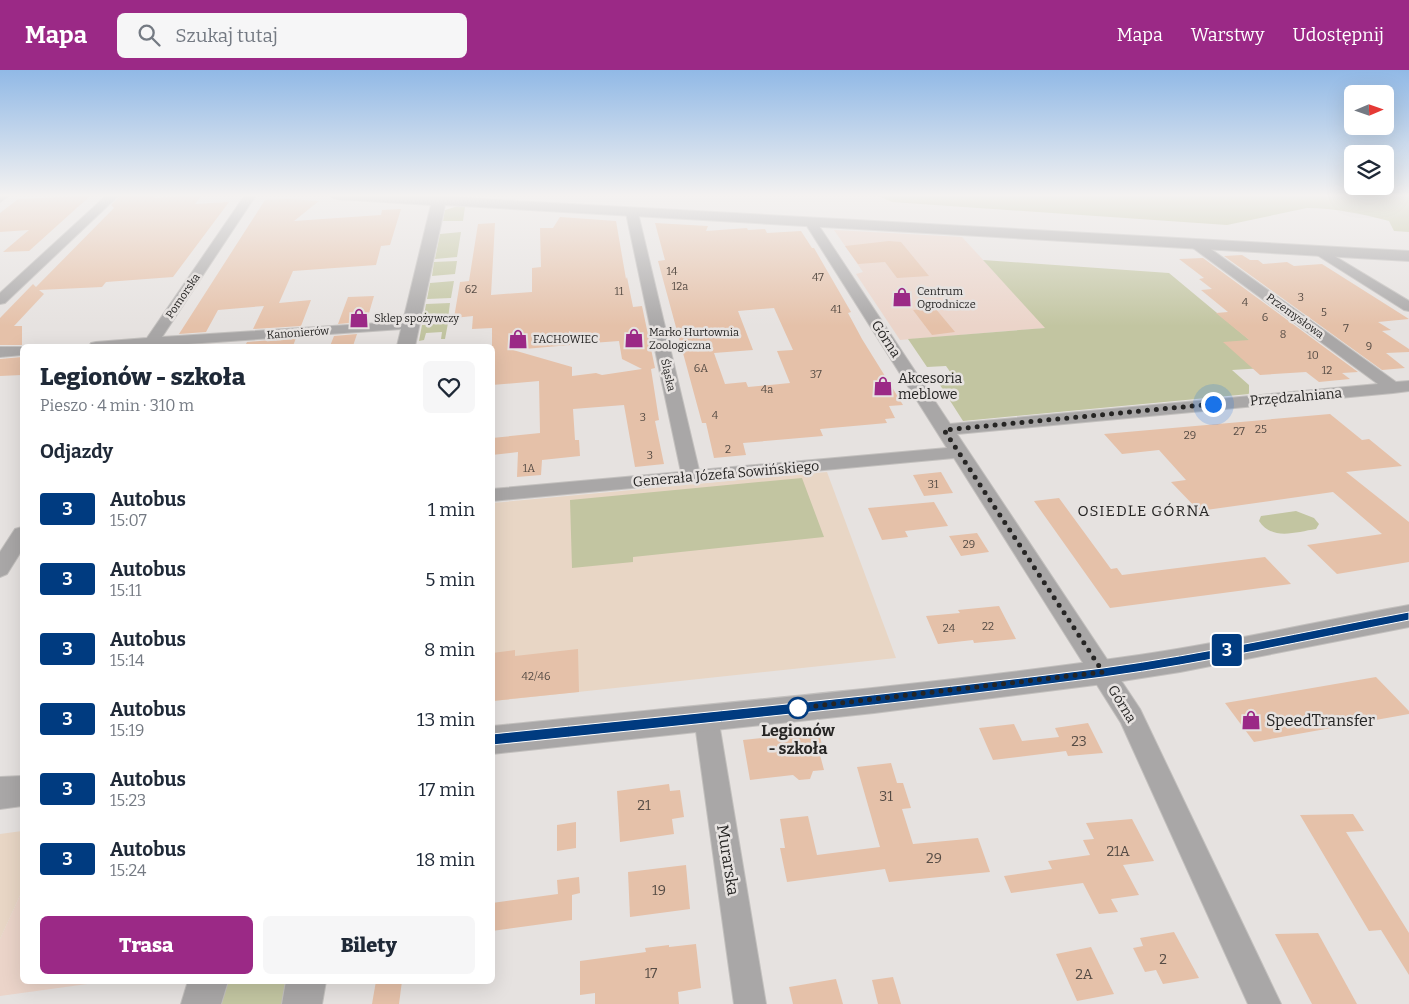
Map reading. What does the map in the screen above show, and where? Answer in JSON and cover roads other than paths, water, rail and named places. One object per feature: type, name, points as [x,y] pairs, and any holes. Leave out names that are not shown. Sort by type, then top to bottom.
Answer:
[{"type":"street","points":[[2,297],[66,239]]},
{"type":"street","name":"Pomorska","points":[[151,344],[222,239]]},
{"type":"street","points":[[406,344],[430,239]]},
{"type":"street","name":"Śląska","points":[[638,239],[692,478]]},
{"type":"street","name":"Górna","points":[[821,239],[1131,717],[1265,1004]]},
{"type":"street","points":[[1084,239],[1409,256]]},
{"type":"street","name":"Przemysłowa","points":[[1197,245],[1401,387]]},
{"type":"street","points":[[1321,252],[1409,307]]},
{"type":"street","name":"Kanonierów","points":[[163,344],[411,325]]},
{"type":"street","points":[[0,352],[20,351]]},
{"type":"street","name":"Przędzalniana","points":[[944,430],[1401,387]]},
{"type":"street","name":"Generała Józefa Sowińskiego","points":[[495,495],[959,452]]},
{"type":"street","points":[[0,569],[20,537]]},
{"type":"street","points":[[495,740],[1103,672],[1161,663],[1409,616]]},
{"type":"street","name":"Murarska","points":[[706,717],[750,1004]]},
{"type":"street","points":[[0,793],[20,791]]},
{"type":"street","points":[[201,1004],[207,984]]},
{"type":"street","points":[[302,1004],[305,984]]},
{"type":"place","name":"Centrum Ogrodnicze","points":[[902,297]]},
{"type":"place","name":"Sklep spożywczy","points":[[359,318]]},
{"type":"place","name":"Marko Hurtownia Zoologiczna","points":[[634,338]]},
{"type":"place","name":"FACHOWIEC","points":[[518,339]]},
{"type":"place","name":"Akcesoria meblowe","points":[[883,386]]},
{"type":"place","name":"Legionów - szkoła","points":[[798,708]]},
{"type":"place","name":"SpeedTransfer","points":[[1251,720]]},
{"type":"district","name":"OSIEDLE GÓRNA","points":[[1144,511]]}]
